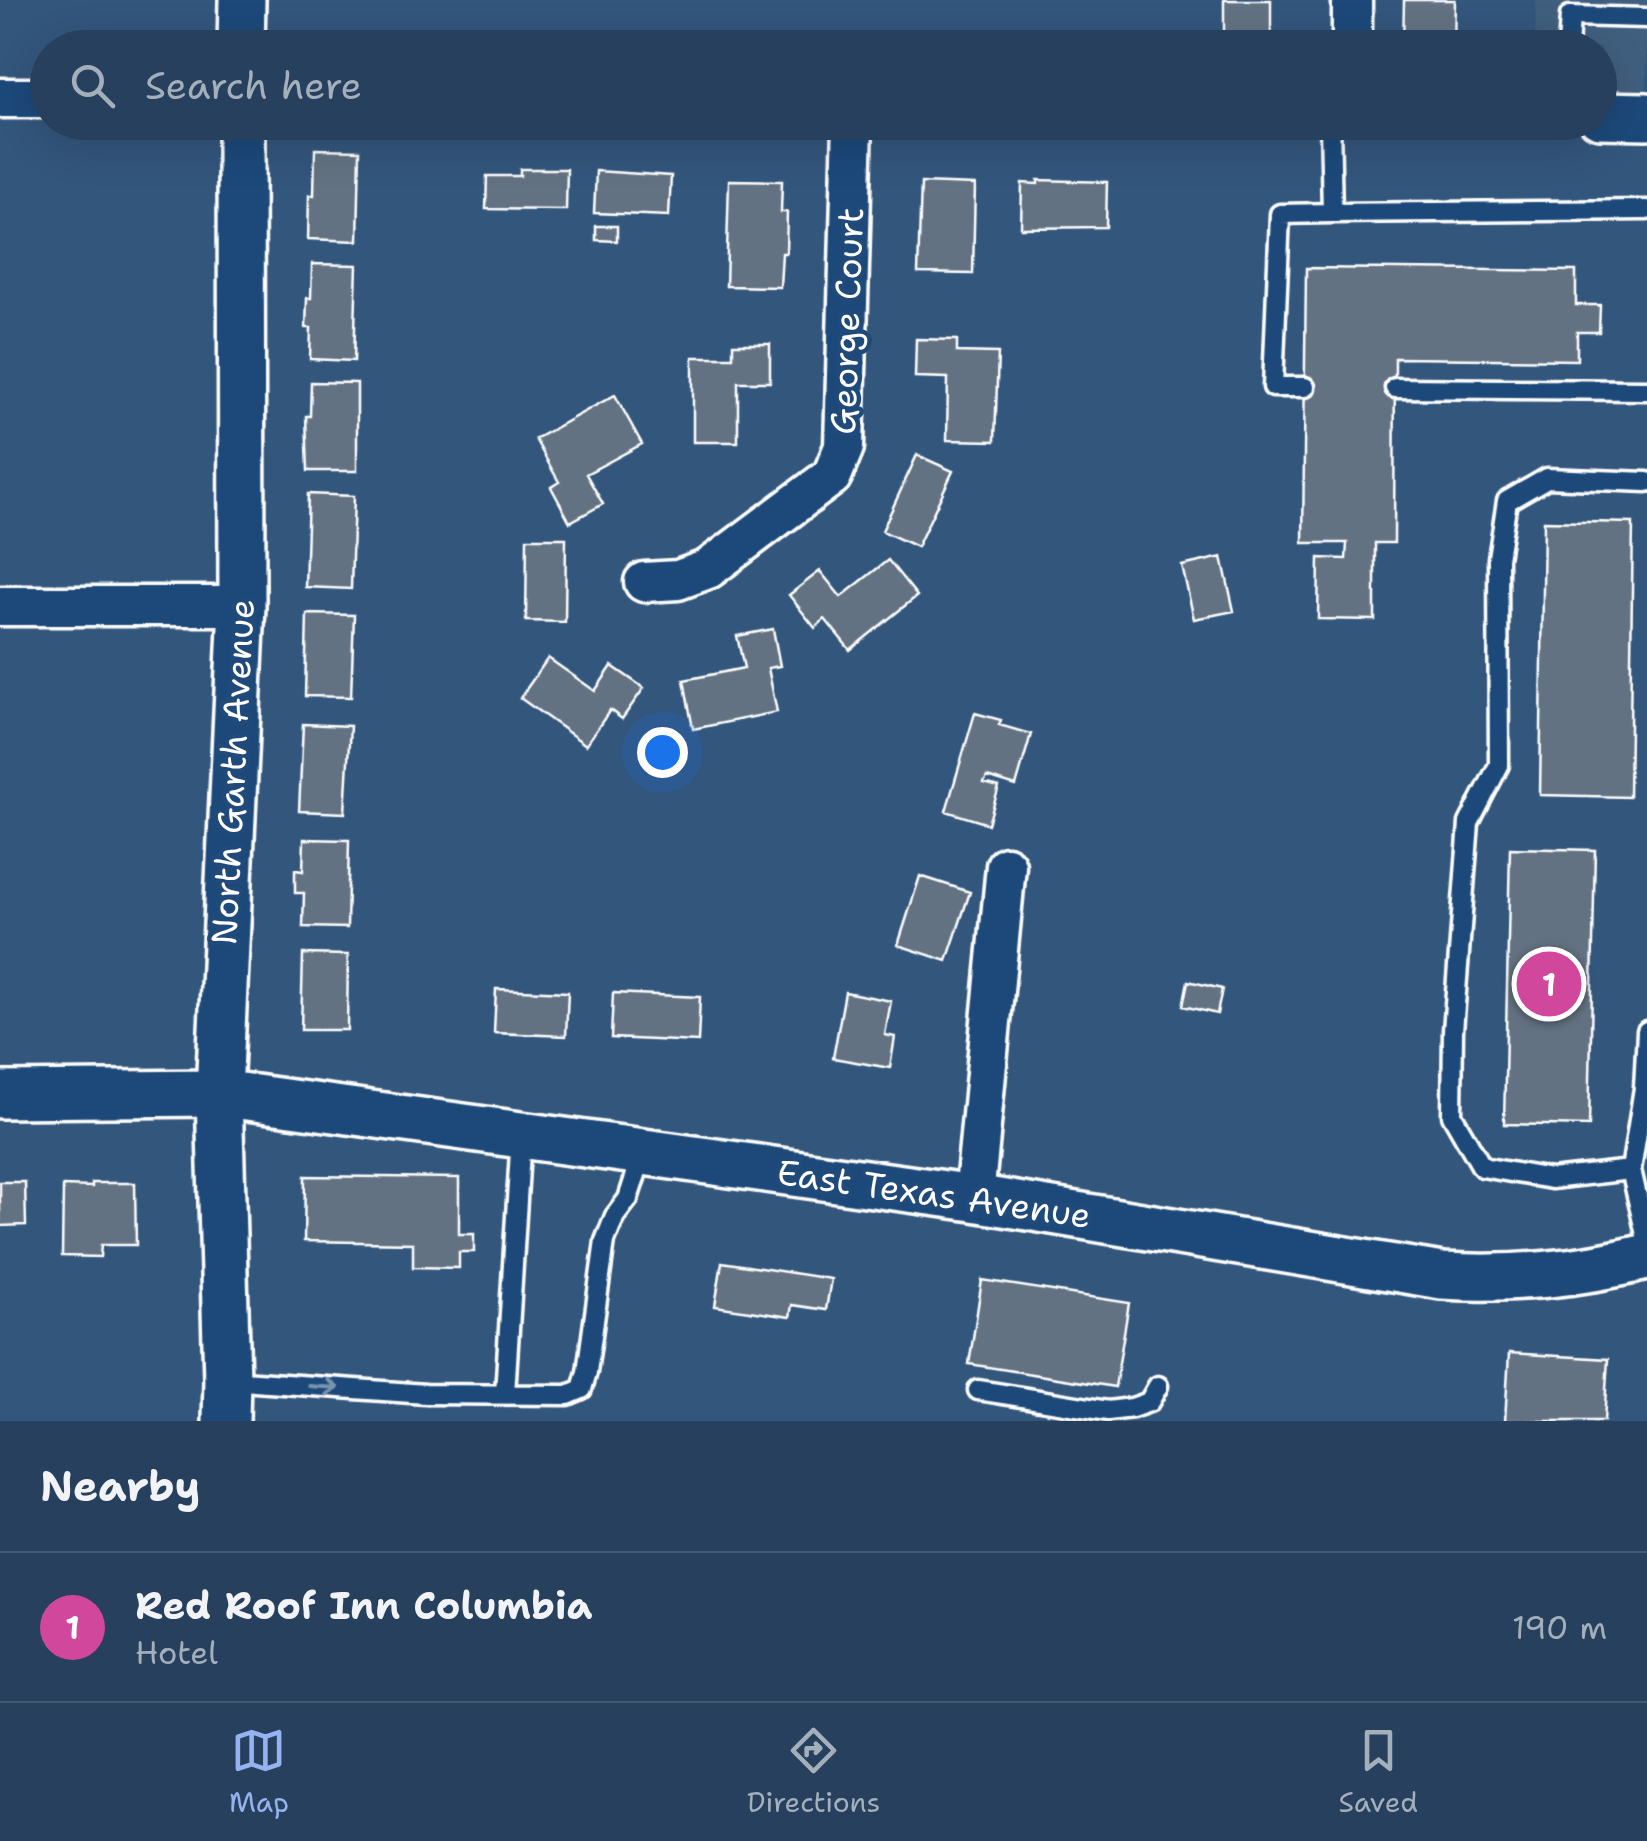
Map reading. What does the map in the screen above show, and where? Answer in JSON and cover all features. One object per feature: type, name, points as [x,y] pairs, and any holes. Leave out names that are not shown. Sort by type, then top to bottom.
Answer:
[{"type":"street","points":[[241,30],[242,0]]},
{"type":"street","points":[[1352,0],[1352,30]]},
{"type":"street","points":[[0,98],[30,98]]},
{"type":"street","points":[[1617,115],[1647,116]]},
{"type":"street","name":"North Garth Avenue","points":[[227,1400],[219,1093],[242,606],[241,140]]},
{"type":"street","name":"George Court","points":[[644,582],[678,580],[708,569],[832,476],[844,448],[853,140]]},
{"type":"street","points":[[0,606],[242,606]]},
{"type":"street","points":[[974,1198],[1006,866]]},
{"type":"street","name":"East Texas Avenue","points":[[0,1095],[219,1093],[974,1198],[1442,1276],[1542,1277],[1647,1257]]},
{"type":"lane","points":[[1569,30],[1570,16],[1647,18]]},
{"type":"lane","points":[[1330,140],[1332,213]]},
{"type":"lane","points":[[1305,387],[1273,387],[1280,214],[1647,210]]},
{"type":"lane","points":[[1396,388],[1647,390]]},
{"type":"lane","points":[[1630,1170],[1550,1179],[1482,1168],[1452,1115],[1453,1031],[1469,824],[1499,765],[1498,558],[1507,501],[1547,478],[1647,482]]},
{"type":"lane","points":[[1647,1031],[1644,1088],[1630,1170],[1647,1240]]},
{"type":"lane","points":[[505,1394],[521,1135]]},
{"type":"lane","points":[[227,1400],[426,1394],[568,1395],[582,1389],[605,1241],[615,1216],[628,1199],[644,1152]]},
{"type":"lane","points":[[978,1390],[1108,1410],[1149,1402],[1158,1386]]},
{"type":"shaded area","points":[[1536,0],[1647,0],[1647,103],[1617,102],[1617,30],[1535,30]]},
{"type":"building","points":[[1224,0],[1271,0],[1271,30],[1224,30]]},
{"type":"building","points":[[1404,0],[1455,0],[1454,30],[1403,30]]},
{"type":"building","points":[[315,149],[360,150],[358,241],[308,239]]},
{"type":"building","points":[[520,169],[567,169],[566,210],[486,209],[487,176],[520,176]]},
{"type":"building","points":[[596,171],[671,176],[669,216],[594,213]]},
{"type":"building","points":[[729,180],[782,181],[781,212],[787,212],[780,287],[726,286]]},
{"type":"building","points":[[1038,180],[1107,182],[1106,227],[1021,228],[1022,183],[1038,184]]},
{"type":"building","points":[[921,183],[975,185],[973,274],[918,273]]},
{"type":"building","points":[[596,226],[617,226],[617,241],[596,240]]},
{"type":"building","points":[[312,264],[357,265],[354,361],[310,359],[311,328],[306,328]]},
{"type":"building","points":[[1306,268],[1576,271],[1576,305],[1600,305],[1599,332],[1577,332],[1577,360],[1395,358],[1394,543],[1375,543],[1375,620],[1318,619],[1319,558],[1346,559],[1347,543],[1303,543]]},
{"type":"building","points":[[916,339],[957,340],[957,352],[998,353],[995,441],[947,440],[948,378],[915,377]]},
{"type":"building","points":[[733,344],[770,344],[770,382],[738,382],[738,442],[693,442],[693,357],[733,357]]},
{"type":"building","points":[[311,382],[357,383],[357,471],[308,471],[306,416],[310,416]]},
{"type":"building","points":[[615,395],[642,444],[586,474],[603,504],[570,522],[551,487],[559,482],[535,439]]},
{"type":"building","points":[[917,455],[953,471],[917,547],[882,531]]},
{"type":"building","points":[[308,494],[354,496],[351,589],[305,587]]},
{"type":"building","points":[[1544,521],[1633,523],[1629,797],[1540,795]]},
{"type":"building","points":[[527,538],[566,538],[565,622],[526,621]]},
{"type":"building","points":[[1222,557],[1234,611],[1194,619],[1182,566]]},
{"type":"building","points":[[888,560],[917,596],[850,650],[825,619],[815,628],[789,595],[820,571],[841,597]]},
{"type":"building","points":[[307,614],[354,615],[351,697],[305,696]]},
{"type":"building","points":[[773,629],[780,666],[768,668],[777,712],[693,729],[684,680],[744,668],[737,636]]},
{"type":"building","points":[[548,658],[595,691],[612,666],[644,688],[622,719],[610,710],[586,745],[520,698]]},
{"type":"building","points":[[975,713],[1031,734],[1016,786],[987,777],[984,783],[999,787],[988,824],[946,811]]},
{"type":"building","points":[[303,724],[350,726],[345,813],[299,811]]},
{"type":"building","points":[[304,839],[349,840],[347,928],[303,927],[304,893],[295,893],[295,870],[303,871]]},
{"type":"building","points":[[1510,848],[1595,850],[1589,1126],[1504,1124]]},
{"type":"building","points":[[920,876],[970,892],[947,961],[898,945]]},
{"type":"building","points":[[303,954],[348,955],[347,1030],[301,1030]]},
{"type":"building","points":[[1188,981],[1222,989],[1217,1014],[1183,1006]]},
{"type":"building","points":[[496,989],[568,992],[566,1036],[494,1033]]},
{"type":"building","points":[[845,992],[891,1001],[885,1035],[895,1037],[890,1068],[833,1058]]},
{"type":"building","points":[[613,993],[700,997],[698,1042],[611,1038]]},
{"type":"building","points":[[305,1176],[459,1178],[459,1234],[474,1234],[474,1252],[459,1252],[459,1268],[413,1267],[413,1243],[304,1241]]},
{"type":"building","points":[[0,1182],[25,1182],[26,1225],[0,1226]]},
{"type":"building","points":[[92,1183],[135,1183],[136,1245],[101,1245],[100,1257],[62,1256],[63,1186],[92,1187]]},
{"type":"building","points":[[722,1262],[831,1279],[826,1310],[792,1305],[790,1317],[715,1306]]},
{"type":"building","points":[[982,1280],[1129,1303],[1115,1387],[969,1364]]},
{"type":"building","points":[[1509,1353],[1608,1359],[1604,1421],[1505,1421]]},
{"type":"place","name":"Red Roof Inn Columbia","points":[[1549,984]]}]
